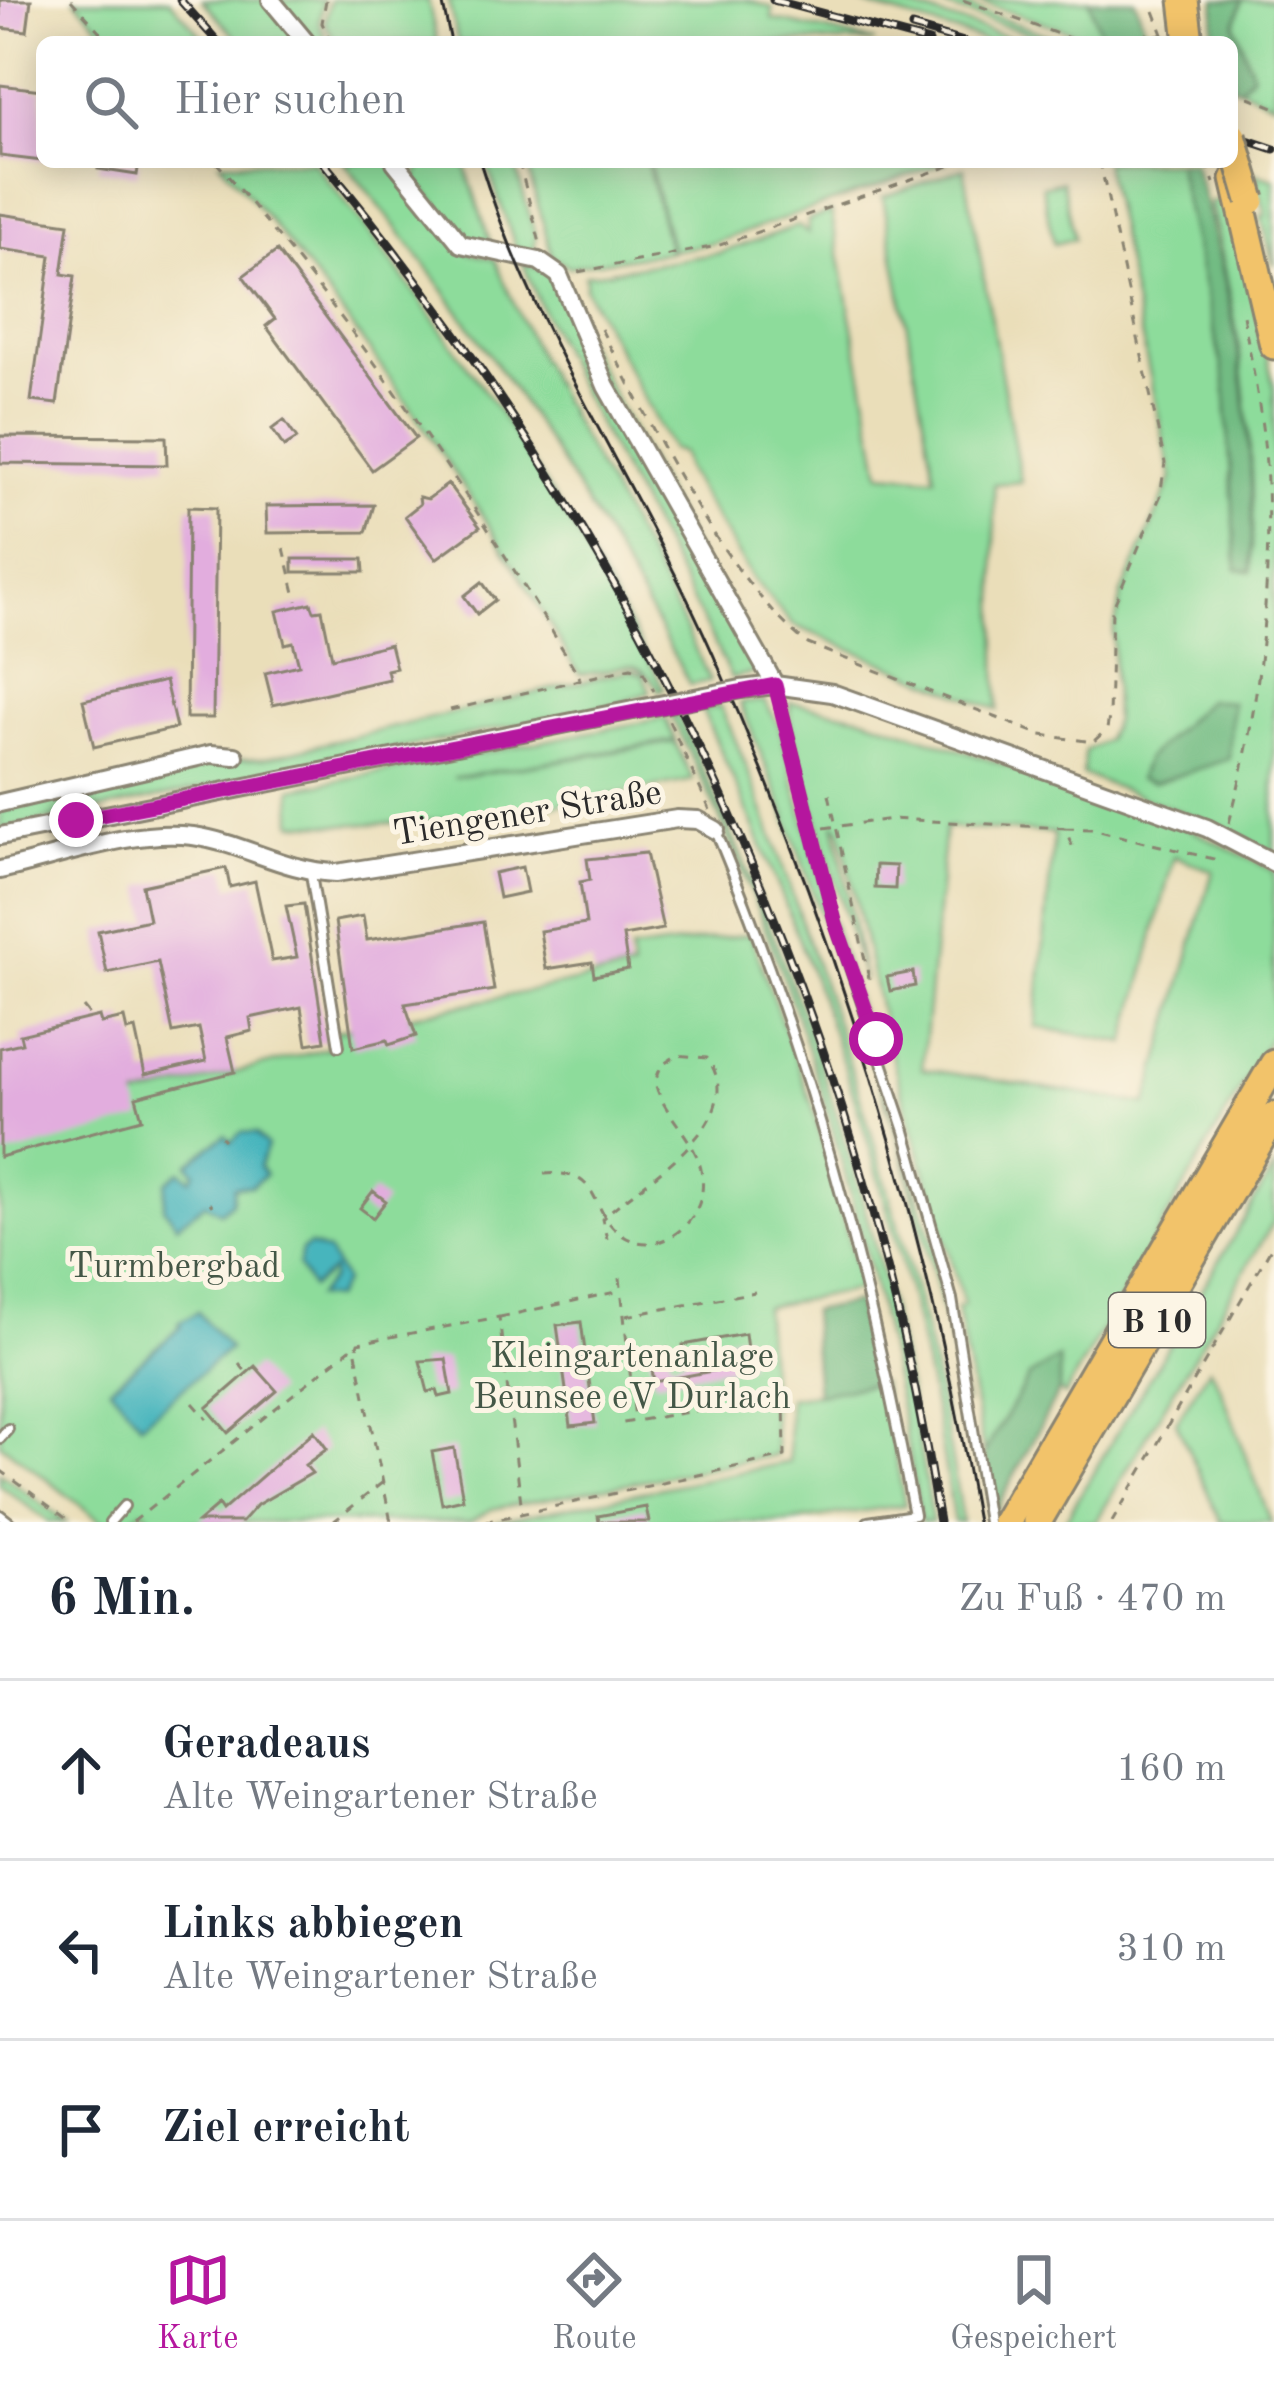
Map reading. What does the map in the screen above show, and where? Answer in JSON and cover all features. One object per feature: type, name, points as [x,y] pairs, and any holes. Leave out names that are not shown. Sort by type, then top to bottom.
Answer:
[{"type":"highway","points":[[1177,36],[1195,3]]},
{"type":"highway","points":[[1195,3],[1200,36]]},
{"type":"highway","points":[[1234,186],[1274,293]]},
{"type":"highway","points":[[1234,186],[1274,344]]},
{"type":"highway","name":"B 10","points":[[1006,1522],[1274,1064]]},
{"type":"highway","name":"B 10","points":[[1037,1522],[1274,1116]]},
{"type":"street","points":[[271,0],[301,36]]},
{"type":"street","points":[[400,168],[461,244],[539,261],[559,275],[606,386],[775,685]]},
{"type":"street","points":[[0,836],[775,685],[832,693],[1225,836],[1274,863]]},
{"type":"street","points":[[0,802],[211,754],[235,756]]},
{"type":"street","name":"Tiengener Straße","points":[[0,870],[172,835],[217,841],[310,872],[495,851],[677,819],[698,820],[716,830]]},
{"type":"lane","points":[[775,685],[836,925],[867,1009],[952,1299],[988,1522]]},
{"type":"lane","name":"Tiengener Straße","points":[[716,830],[833,1150],[875,1316],[914,1515],[868,1522]]},
{"type":"lane","points":[[310,872],[339,1046]]},
{"type":"lane","points":[[0,1438],[8,1429]]},
{"type":"lane","points":[[110,1522],[124,1506]]},
{"type":"lane","points":[[0,1515],[9,1522]]},
{"type":"path","points":[[71,0],[104,36]]},
{"type":"path","points":[[326,0],[322,23],[328,36]]},
{"type":"path","points":[[962,0],[1063,36]]},
{"type":"path","points":[[1154,11],[1174,36]]},
{"type":"path","points":[[1238,92],[1274,107]]},
{"type":"path","points":[[221,168],[368,349],[490,526],[580,678]]},
{"type":"path","points":[[521,168],[540,237],[539,261]]},
{"type":"path","points":[[559,275],[703,250],[943,168]]},
{"type":"path","points":[[591,312],[691,490],[780,623],[808,644],[1041,735],[1093,742],[1107,729],[1106,655],[1117,590],[1160,497],[1165,463],[1101,168]]},
{"type":"path","points":[[834,825],[892,819],[1091,829],[1218,860],[1243,773],[1267,560],[1267,480],[1240,293]]},
{"type":"path","points":[[284,548],[297,601]]},
{"type":"path","points":[[829,794],[870,980],[867,1009]]},
{"type":"path","points":[[1065,828],[1076,853]]},
{"type":"path","points":[[83,1007],[92,1018]]},
{"type":"path","points":[[544,1174],[583,1180],[607,1214],[615,1229],[629,1238],[661,1240],[683,1231],[697,1214],[702,1190],[691,1141],[655,1086],[661,1066],[689,1052],[711,1064],[720,1090],[711,1120],[691,1141],[607,1214],[599,1223],[607,1239]]},
{"type":"path","points":[[1112,1522],[1274,1243]]},
{"type":"path","points":[[620,1279],[635,1420]]},
{"type":"path","points":[[391,1522],[358,1343],[622,1290]]},
{"type":"path","points":[[624,1316],[755,1292]]},
{"type":"path","points":[[499,1317],[522,1511]]},
{"type":"path","points":[[133,1522],[350,1349],[356,1351]]},
{"type":"path","points":[[238,1363],[246,1372]]},
{"type":"path","points":[[484,1522],[782,1458],[787,1428],[784,1396],[617,1424]]},
{"type":"path","points":[[193,1403],[207,1419]]},
{"type":"path","points":[[0,1469],[71,1522]]},
{"type":"path","points":[[333,1522],[385,1480]]},
{"type":"green space","points":[[75,0],[170,0],[202,36],[108,36]]},
{"type":"green space","points":[[202,0],[267,0],[297,36],[235,36]]},
{"type":"green space","points":[[277,0],[323,0],[319,22],[325,36],[307,36]]},
{"type":"green space","points":[[330,0],[428,0],[436,36],[332,36],[325,22]]},
{"type":"green space","points":[[448,0],[746,0],[773,8],[772,19],[848,36],[457,36]]},
{"type":"green space","points":[[849,0],[885,0],[1005,36],[968,36]]},
{"type":"green space","points":[[922,0],[949,0],[1051,36],[1036,36]]},
{"type":"green space","points":[[973,0],[1089,0],[1102,36],[1085,36]]},
{"type":"green space","points":[[1089,0],[1135,0],[1148,36],[1102,36]]},
{"type":"green space","points":[[1216,0],[1242,0],[1235,25],[1252,73],[1239,88],[1238,36],[1213,36]]},
{"type":"green space","points":[[1242,0],[1274,1],[1274,103],[1239,88],[1252,73],[1235,25]]},
{"type":"green space","points":[[225,168],[318,168],[411,287],[502,416],[586,550],[664,689],[659,691],[633,666],[579,674],[412,409]]},
{"type":"green space","points":[[349,168],[395,168],[469,253],[495,259],[544,366],[710,681],[690,685],[573,481],[487,350]]},
{"type":"green space","points":[[420,168],[466,168],[493,251],[473,246],[416,180]]},
{"type":"green space","points":[[488,168],[516,168],[536,237],[533,254],[516,248]]},
{"type":"green space","points":[[528,168],[648,168],[669,252],[568,267],[552,256]]},
{"type":"green space","points":[[651,168],[930,168],[714,243],[672,251]]},
{"type":"green space","points":[[964,168],[1021,482],[994,484],[998,710],[793,625],[753,579],[686,470],[682,453],[671,449],[585,288],[585,275],[720,253],[798,226],[808,233],[808,220],[831,212],[881,473],[935,477],[883,197]]},
{"type":"green space","points":[[1105,168],[1177,168],[1225,380],[1237,569],[1251,571],[1249,431],[1230,293],[1210,202],[1235,199],[1274,389],[1274,854],[1229,830],[1083,775],[1085,751],[1106,740],[1114,721],[1113,633],[1122,594],[1172,478]],"holes":[[[1207,700],[1229,759],[1154,783],[1139,778],[1146,759]]]},
{"type":"green space","points":[[1177,168],[1195,168],[1231,313],[1246,415],[1251,571],[1237,570],[1225,380]]},
{"type":"green space","points":[[1255,173],[1274,179],[1274,265],[1261,216],[1266,215]]},
{"type":"green space","points":[[1062,181],[1074,239],[1054,244],[1042,186]]},
{"type":"green space","points":[[523,263],[548,271],[759,672],[731,678],[569,368]]},
{"type":"green space","points":[[630,670],[643,675],[650,692],[618,704],[0,830],[0,810],[209,761],[265,758]]},
{"type":"green space","points":[[1208,700],[1232,702],[1229,759],[1154,783],[1139,779],[1146,759]]},
{"type":"green space","points":[[764,701],[779,725],[831,918],[934,1246],[966,1404],[899,1140],[784,810],[740,703]]},
{"type":"green space","points":[[790,702],[864,717],[1184,826],[1274,871],[1274,1030],[1065,1395],[1059,1391],[1059,1360],[1029,1377],[984,1453],[957,1308],[964,1305],[887,1041],[840,830],[834,822],[864,981],[791,727]],"holes":[[[945,828],[1054,833],[1036,1027],[1126,1043],[1174,856],[1213,871],[1147,1104],[922,1069]]]},
{"type":"green space","points":[[720,706],[768,825],[879,1159],[935,1375],[962,1522],[954,1522],[914,1312],[857,1107],[786,906],[702,710]]},
{"type":"green space","points":[[677,714],[763,909],[834,1109],[891,1313],[932,1522],[921,1522],[881,1315],[827,1109],[758,909],[671,716]]},
{"type":"green space","points":[[665,718],[675,740],[453,778],[675,742],[693,780],[445,820],[293,823],[292,789]]},
{"type":"green space","name":"Turmbergbad","points":[[750,934],[812,1104],[862,1289],[764,1307],[776,1455],[492,1509],[469,1522],[156,1522],[143,1510],[128,1522],[102,1522],[0,1443],[0,1134],[329,1048],[327,1033],[632,970],[630,951]]},
{"type":"green space","points":[[1274,1168],[1274,1221],[1096,1522],[1064,1522]]},
{"type":"green space","points":[[857,1302],[873,1384],[817,1394],[811,1311]]},
{"type":"green space","points":[[1059,1358],[1059,1391],[993,1516],[984,1453],[1029,1377]]},
{"type":"green space","points":[[1209,1368],[1271,1522],[1221,1522],[1176,1422]]},
{"type":"green space","points":[[881,1383],[905,1505],[788,1522],[494,1522],[789,1462],[788,1398]]},
{"type":"green space","points":[[0,1473],[66,1522],[49,1522],[0,1485]]},
{"type":"water","points":[[242,1132],[256,1134],[267,1146],[259,1167],[265,1175],[252,1186],[234,1187],[232,1202],[220,1212],[205,1203],[177,1225],[164,1208],[166,1182],[180,1171],[191,1179],[195,1172],[188,1164],[225,1135],[231,1142]]},
{"type":"water","points":[[309,1245],[328,1252],[344,1281],[334,1299],[316,1297],[331,1279],[332,1270],[311,1288],[298,1266],[302,1250]]},
{"type":"water","points":[[198,1312],[229,1349],[141,1424],[110,1387],[181,1327],[179,1323]]},
{"type":"building","points":[[0,0],[31,0],[27,31],[0,28]]},
{"type":"building","points":[[0,85],[36,89],[36,160],[0,156]]},
{"type":"building","points":[[98,168],[138,168],[137,175]]},
{"type":"building","points":[[0,214],[69,224],[62,274],[75,276],[57,404],[31,401],[51,256],[0,249]]},
{"type":"building","points":[[277,251],[416,438],[372,470],[266,326],[275,319],[243,276]]},
{"type":"building","points":[[284,420],[297,439],[284,447],[272,429]]},
{"type":"building","points":[[0,436],[166,437],[167,465],[0,463]]},
{"type":"building","points":[[448,484],[480,527],[436,559],[405,516],[420,504],[419,497],[428,499]]},
{"type":"building","points":[[374,505],[366,532],[267,533],[266,506]]},
{"type":"building","points":[[188,507],[216,508],[213,718],[186,718]]},
{"type":"building","points":[[293,559],[363,559],[364,572],[293,572]]},
{"type":"building","points":[[482,582],[495,600],[477,614],[464,596]]},
{"type":"building","points":[[311,603],[314,611],[322,610],[332,658],[390,644],[396,668],[387,670],[389,679],[273,705],[265,673],[299,665],[293,642],[285,644],[277,611]]},
{"type":"building","points":[[165,681],[176,728],[94,747],[83,700]]},
{"type":"building","points":[[646,853],[663,929],[623,936],[628,969],[594,976],[592,962],[546,969],[540,931],[586,924],[580,882],[590,880],[587,859]]},
{"type":"building","points":[[876,865],[896,866],[895,889],[875,888]]},
{"type":"building","points":[[522,867],[527,892],[499,898],[494,873]]},
{"type":"building","points":[[226,868],[230,887],[255,881],[272,961],[297,957],[286,906],[304,904],[325,1041],[307,1044],[301,1007],[250,1018],[252,1031],[227,1037],[235,1072],[136,1097],[142,1119],[0,1157],[0,1048],[22,1043],[20,1035],[99,1016],[101,1023],[124,1018],[127,1031],[135,1029],[145,1075],[206,1061],[199,1028],[173,1033],[158,962],[107,973],[98,931],[149,920],[142,886]]},
{"type":"building","points":[[363,916],[367,940],[483,922],[494,990],[405,1004],[416,1036],[389,1045],[387,1040],[353,1048],[335,921]]},
{"type":"building","points":[[913,972],[915,986],[890,991],[887,977]]},
{"type":"building","points":[[373,1191],[386,1201],[373,1218],[360,1208]]},
{"type":"building","points":[[581,1322],[595,1423],[571,1426],[557,1325]]},
{"type":"building","points":[[745,1334],[749,1364],[654,1382],[649,1351],[667,1348],[671,1362],[685,1359],[683,1345]]},
{"type":"building","points":[[446,1359],[452,1394],[439,1397],[437,1390],[428,1392],[420,1361]]},
{"type":"building","points":[[255,1366],[277,1391],[228,1433],[207,1408]]},
{"type":"building","points":[[314,1431],[327,1449],[305,1465],[312,1473],[257,1505],[242,1522],[198,1522],[218,1505],[222,1511]]},
{"type":"building","points":[[454,1448],[463,1499],[442,1504],[432,1452]]},
{"type":"building","points":[[646,1507],[649,1522],[599,1522],[598,1516]]},
{"type":"tram line","points":[[442,0],[450,36]]},
{"type":"tram line","points":[[482,168],[529,290],[713,654],[799,865],[904,1189],[977,1522]]},
{"type":"railway","points":[[180,0],[213,36]]},
{"type":"railway","points":[[773,0],[907,36]]},
{"type":"railway","points":[[912,27],[943,36]]},
{"type":"railway","points":[[1238,137],[1274,149]]},
{"type":"railway","points":[[328,168],[440,312],[545,468],[640,631],[724,800],[796,974],[856,1153],[903,1336],[939,1522]]},
{"type":"route","points":[[76,820],[775,685],[836,925],[876,1039]]},
{"type":"park label","name":"Kleingartenanlage Beunsee eV Durlach","points":[[632,1374]]}]
